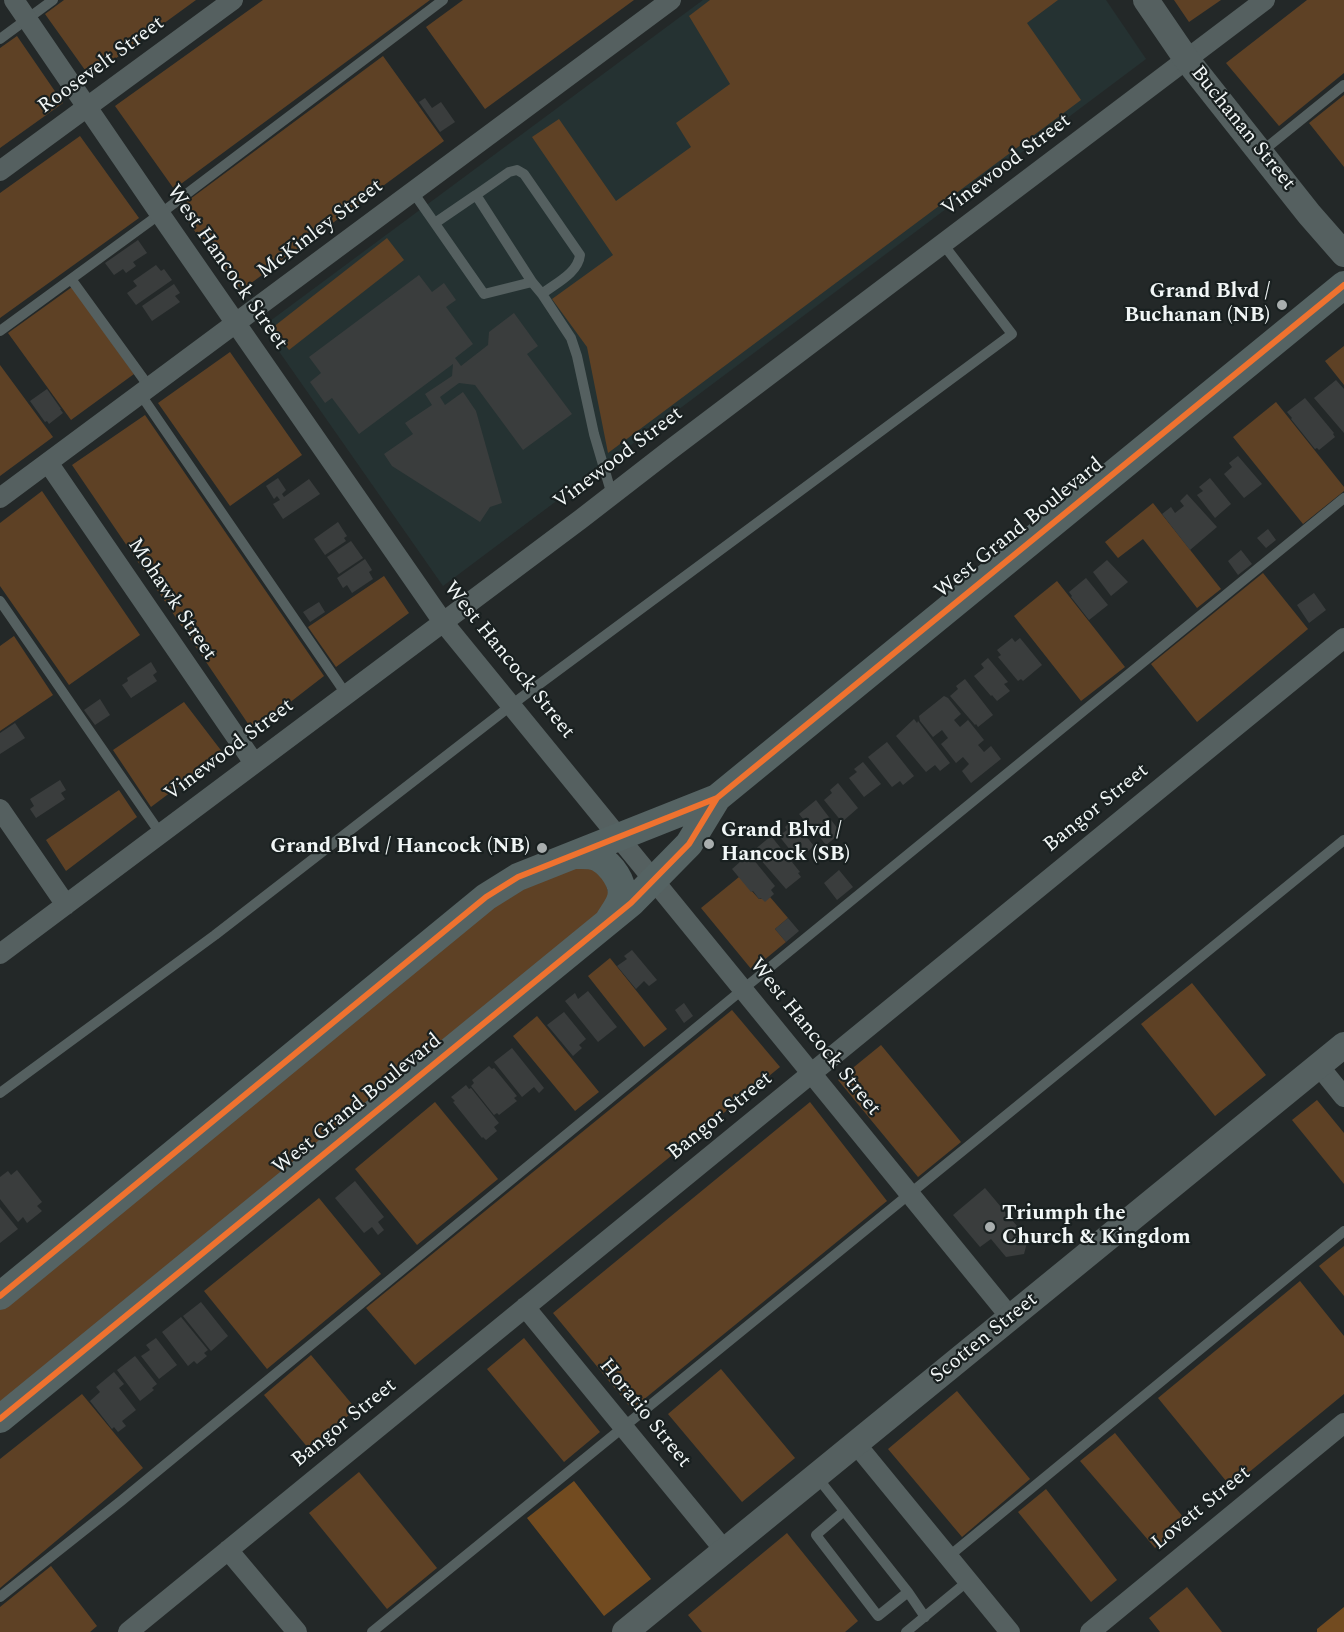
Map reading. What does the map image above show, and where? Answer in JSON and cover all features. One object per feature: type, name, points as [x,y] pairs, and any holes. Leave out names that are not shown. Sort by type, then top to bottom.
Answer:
[{"type":"main road","name":"West Grand Boulevard","points":[[0,1296],[486,897],[518,877],[717,798],[1344,285]]},
{"type":"main road","name":"West Grand Boulevard","points":[[0,1419],[631,903],[689,844],[717,798]]},
{"type":"main road","points":[[574,855],[598,858],[612,870],[620,882],[622,897],[604,926]]},
{"type":"street","name":"West Hancock Street","points":[[14,0],[443,622],[1011,1318]]},
{"type":"street","name":"Roosevelt Street","points":[[0,171],[232,0]]},
{"type":"street","name":"McKinley Street","points":[[0,498],[671,0]]},
{"type":"street","name":"Buchanan Street","points":[[1146,0],[1187,60],[1344,254]]},
{"type":"street","name":"Vinewood Street","points":[[0,954],[612,495],[1265,0]]},
{"type":"street","name":"Mohawk Street","points":[[48,464],[254,764]]},
{"type":"street","name":"Bangor Street","points":[[128,1632],[1344,638]]},
{"type":"street","points":[[0,809],[66,905]]},
{"type":"street","name":"Scotten Street","points":[[625,1632],[1344,1045]]},
{"type":"street","points":[[1319,1066],[1344,1097]]},
{"type":"street","name":"Horatio Street","points":[[525,1307],[725,1551]]},
{"type":"street","name":"Lovett Street","points":[[1090,1632],[1344,1423]]},
{"type":"street","points":[[856,1444],[1010,1632]]},
{"type":"street","points":[[228,1550],[297,1632]]},
{"type":"lane","points":[[0,39],[53,0]]},
{"type":"lane","points":[[0,331],[160,214],[443,0]]},
{"type":"lane","points":[[1260,153],[1344,85]]},
{"type":"lane","points":[[435,223],[509,172],[517,170],[524,174],[580,255],[576,268],[542,294]]},
{"type":"lane","points":[[413,192],[484,294],[532,282]]},
{"type":"lane","points":[[476,195],[571,338],[594,434],[612,495]]},
{"type":"lane","points":[[0,1093],[215,935],[511,705],[1012,334],[943,244]]},
{"type":"lane","points":[[71,279],[346,694]]},
{"type":"lane","points":[[0,1598],[131,1494],[1344,498]]},
{"type":"lane","points":[[0,601],[160,833]]},
{"type":"lane","points":[[372,1632],[1344,840]]},
{"type":"lane","points":[[948,1557],[1344,1231]]},
{"type":"lane","points":[[817,1477],[908,1592],[925,1617]]},
{"type":"lane","points":[[844,1511],[816,1535],[878,1616],[908,1592]]},
{"type":"lane","points":[[906,1632],[968,1581]]},
{"type":"shaded area","points":[[64,0],[196,0],[90,77],[45,14]]},
{"type":"shaded area","points":[[263,0],[430,0],[174,189],[115,106]]},
{"type":"shaded area","points":[[463,0],[634,0],[485,109],[426,27]]},
{"type":"shaded area","points":[[703,0],[1106,0],[1146,59],[443,586],[262,327]]},
{"type":"shaded area","points":[[710,0],[1058,0],[1027,23],[1081,100],[608,453],[587,347],[552,299],[613,255],[532,137],[559,119],[616,201],[691,147],[676,123],[730,84],[689,16]]},
{"type":"shaded area","points":[[1174,0],[1221,0],[1189,22]]},
{"type":"shaded area","points":[[1307,0],[1344,0],[1344,73],[1279,126],[1226,63]]},
{"type":"shaded area","points":[[17,36],[63,103],[0,148],[0,48]]},
{"type":"shaded area","points":[[383,56],[444,141],[239,292],[178,208]]},
{"type":"shaded area","points":[[1344,95],[1344,167],[1309,123]]},
{"type":"shaded area","points":[[80,136],[139,218],[0,318],[0,193]]},
{"type":"shaded area","points":[[387,238],[404,260],[289,350],[272,328]]},
{"type":"shaded area","points":[[72,287],[134,374],[71,420],[8,333]]},
{"type":"shaded area","points":[[1344,346],[1344,385],[1325,361]]},
{"type":"shaded area","points":[[230,352],[302,455],[230,506],[158,403]]},
{"type":"shaded area","points":[[0,365],[53,437],[0,476]]},
{"type":"shaded area","points":[[1276,402],[1344,487],[1344,491],[1303,524],[1233,437]]},
{"type":"shaded area","points":[[145,415],[324,676],[253,731],[72,465]]},
{"type":"shaded area","points":[[42,491],[140,635],[69,685],[0,586],[0,523]]},
{"type":"shaded area","points":[[1153,503],[1221,589],[1197,608],[1143,539],[1118,558],[1105,542]]},
{"type":"shaded area","points":[[1263,573],[1308,629],[1197,722],[1151,664]]},
{"type":"shaded area","points":[[384,576],[409,613],[336,667],[308,627]]},
{"type":"shaded area","points":[[1057,581],[1125,667],[1081,701],[1014,616]]},
{"type":"shaded area","points":[[14,636],[53,695],[0,731],[0,646]]},
{"type":"shaded area","points":[[184,702],[223,753],[151,807],[113,750]]},
{"type":"shaded area","points":[[119,790],[137,817],[66,871],[46,840]]},
{"type":"shaded area","points":[[587,863],[602,869],[612,907],[0,1409],[0,1310],[476,919],[535,879]]},
{"type":"shaded area","points":[[739,877],[759,899],[770,897],[788,918],[775,929],[786,942],[752,970],[701,908]]},
{"type":"shaded area","points":[[610,958],[667,1029],[644,1047],[588,976]]},
{"type":"shaded area","points":[[1192,983],[1266,1075],[1215,1116],[1141,1024]]},
{"type":"shaded area","points":[[732,1010],[780,1067],[415,1365],[366,1308]]},
{"type":"shaded area","points":[[537,1016],[599,1092],[575,1111],[513,1036]]},
{"type":"shaded area","points":[[881,1045],[961,1142],[918,1177],[838,1080]]},
{"type":"shaded area","points":[[1317,1100],[1344,1133],[1344,1184],[1292,1120]]},
{"type":"shaded area","points":[[435,1102],[498,1179],[417,1245],[355,1169]]},
{"type":"shaded area","points":[[810,1102],[887,1201],[632,1409],[553,1313]]},
{"type":"shaded area","points":[[319,1198],[381,1274],[267,1369],[204,1291]]},
{"type":"shaded area","points":[[1344,1246],[1344,1296],[1319,1266]]},
{"type":"shaded area","points":[[1300,1281],[1344,1336],[1344,1394],[1231,1487],[1158,1398]]},
{"type":"shaded area","points":[[524,1338],[600,1432],[564,1462],[487,1369]]},
{"type":"shaded area","points":[[311,1355],[356,1409],[309,1449],[264,1395]]},
{"type":"shaded area","points":[[721,1369],[795,1458],[742,1502],[668,1414]]},
{"type":"shaded area","points":[[957,1391],[1030,1479],[962,1537],[888,1449]]},
{"type":"shaded area","points":[[82,1394],[143,1468],[0,1588],[0,1459]]},
{"type":"shaded area","points":[[1115,1433],[1188,1523],[1155,1548],[1080,1461]]},
{"type":"shaded area","points":[[359,1472],[437,1568],[387,1609],[309,1513]]},
{"type":"shaded area","points":[[574,1481],[651,1579],[604,1616],[527,1518]]},
{"type":"shaded area","points":[[1046,1489],[1117,1580],[1091,1602],[1018,1512]]},
{"type":"shaded area","points":[[787,1533],[858,1621],[845,1632],[702,1632],[688,1615]]},
{"type":"shaded area","points":[[51,1566],[97,1626],[90,1632],[0,1632],[0,1607]]},
{"type":"shaded area","points":[[1187,1587],[1222,1632],[1160,1632],[1149,1618]]},
{"type":"shaded area","points":[[1344,1607],[1344,1632],[1317,1632],[1317,1629]]},
{"type":"building","points":[[425,98],[432,108],[441,102],[455,122],[440,132],[419,102]]},
{"type":"building","points":[[138,240],[147,253],[133,262],[136,266],[126,273],[123,269],[114,275],[105,263]]},
{"type":"building","points":[[156,265],[161,271],[164,269],[172,280],[136,305],[127,293],[137,286],[133,281]]},
{"type":"building","points":[[419,275],[432,292],[444,283],[456,300],[446,307],[473,344],[455,358],[461,366],[488,345],[489,332],[514,313],[538,346],[527,354],[572,414],[523,450],[475,385],[459,383],[440,397],[445,405],[463,392],[476,411],[502,503],[490,507],[480,522],[392,466],[384,454],[413,434],[405,423],[432,405],[425,394],[452,376],[453,364],[359,434],[332,398],[325,403],[310,382],[321,373],[309,357]]},
{"type":"building","points":[[174,284],[180,293],[175,296],[180,302],[152,321],[142,306]]},
{"type":"building","points":[[1336,380],[1344,389],[1344,433],[1314,398]]},
{"type":"building","points":[[47,389],[63,413],[49,424],[45,422],[30,401]]},
{"type":"building","points":[[1305,398],[1334,433],[1335,437],[1319,450],[1315,449],[1287,412]]},
{"type":"building","points":[[1238,456],[1262,484],[1244,498],[1224,474],[1232,467],[1229,463]]},
{"type":"building","points":[[278,478],[286,490],[282,494],[284,497],[309,479],[320,494],[283,519],[273,504],[280,500],[277,496],[274,499],[266,486]]},
{"type":"building","points":[[1210,478],[1231,504],[1215,518],[1197,495],[1203,491],[1199,487]]},
{"type":"building","points":[[1187,494],[1217,527],[1190,550],[1162,514],[1171,507],[1175,513],[1184,506],[1180,501]]},
{"type":"building","points":[[338,522],[347,536],[344,538],[346,541],[325,555],[314,539]]},
{"type":"building","points":[[1268,529],[1276,540],[1266,548],[1257,538]]},
{"type":"building","points":[[351,541],[363,558],[339,574],[327,557]]},
{"type":"building","points":[[1241,550],[1252,564],[1238,575],[1228,561]]},
{"type":"building","points":[[365,559],[372,570],[369,572],[373,579],[352,593],[347,585],[343,588],[337,578]]},
{"type":"building","points":[[1107,560],[1128,582],[1111,596],[1093,572]]},
{"type":"building","points":[[1086,578],[1108,605],[1089,620],[1069,592]]},
{"type":"building","points":[[1314,593],[1326,610],[1309,623],[1297,605]]},
{"type":"building","points":[[319,602],[325,612],[310,622],[303,612]]},
{"type":"building","points":[[1012,638],[1015,642],[1020,638],[1042,665],[1023,681],[1021,679],[1018,681],[998,657],[1001,655],[997,650]]},
{"type":"building","points":[[988,658],[1008,682],[1004,684],[1010,691],[997,701],[974,676],[984,668],[981,664]]},
{"type":"building","points":[[151,662],[157,672],[153,675],[157,681],[131,698],[122,685],[128,681],[127,678]]},
{"type":"building","points":[[965,679],[993,715],[978,727],[950,696],[958,689],[956,686]]},
{"type":"building","points":[[944,696],[961,714],[954,720],[960,727],[968,720],[984,740],[978,745],[984,752],[991,746],[1001,759],[971,783],[962,771],[969,764],[963,757],[956,763],[941,744],[948,738],[942,730],[933,737],[920,721],[919,716]]},
{"type":"building","points":[[100,699],[110,715],[95,725],[84,710]]},
{"type":"building","points":[[914,719],[917,723],[918,721],[950,763],[940,771],[935,765],[926,772],[896,736]]},
{"type":"building","points":[[15,723],[25,738],[0,754],[0,733]]},
{"type":"building","points":[[887,742],[914,776],[903,785],[900,781],[892,787],[868,757]]},
{"type":"building","points":[[863,762],[881,784],[864,797],[849,778],[857,772],[854,769]]},
{"type":"building","points":[[60,780],[66,790],[61,793],[65,799],[36,818],[30,809],[34,806],[30,799]]},
{"type":"building","points":[[838,783],[858,808],[842,822],[824,800]]},
{"type":"building","points":[[816,800],[841,833],[826,845],[799,814]]},
{"type":"building","points":[[793,820],[814,846],[805,854],[802,851],[795,856],[779,836],[787,830],[785,827]]},
{"type":"building","points":[[771,836],[800,872],[798,873],[801,877],[786,889],[753,851]]},
{"type":"building","points":[[749,854],[775,886],[771,890],[774,894],[765,902],[759,899],[753,891],[751,892],[732,869]]},
{"type":"building","points":[[839,870],[853,887],[837,900],[824,883]]},
{"type":"building","points":[[788,918],[799,931],[786,942],[775,929]]},
{"type":"building","points":[[632,950],[657,980],[649,986],[644,981],[636,989],[617,966],[627,959],[624,956]]},
{"type":"building","points":[[588,991],[617,1027],[598,1042],[565,1001],[575,993],[578,999]]},
{"type":"building","points":[[684,1003],[693,1016],[684,1023],[675,1010]]},
{"type":"building","points":[[564,1012],[586,1039],[579,1045],[582,1048],[573,1056],[547,1025]]},
{"type":"building","points":[[512,1048],[544,1088],[539,1093],[534,1087],[522,1097],[494,1062]]},
{"type":"building","points":[[489,1066],[494,1068],[517,1096],[514,1098],[517,1101],[499,1115],[497,1113],[494,1115],[471,1086],[474,1083],[472,1080]]},
{"type":"building","points":[[466,1085],[469,1089],[471,1088],[499,1123],[494,1127],[497,1131],[486,1140],[482,1138],[451,1097]]},
{"type":"building","points":[[17,1170],[42,1202],[37,1206],[42,1211],[27,1223],[23,1217],[18,1222],[0,1199],[0,1177],[8,1171],[11,1175]]},
{"type":"building","points":[[355,1181],[384,1217],[378,1222],[384,1230],[378,1235],[372,1227],[364,1233],[335,1198]]},
{"type":"building","name":"Triumph the Church & Kingdom","points":[[985,1188],[1028,1239],[1024,1254],[1006,1257],[991,1239],[980,1247],[953,1215]]},
{"type":"building","points":[[0,1207],[18,1229],[0,1243]]},
{"type":"building","points":[[201,1302],[228,1336],[211,1351],[183,1316]]},
{"type":"building","points":[[181,1317],[208,1350],[204,1353],[207,1356],[197,1364],[194,1361],[188,1366],[162,1332]]},
{"type":"building","points":[[156,1338],[177,1365],[159,1379],[141,1356],[150,1350],[146,1345]]},
{"type":"building","points":[[135,1356],[157,1384],[152,1388],[154,1390],[140,1401],[117,1370]]},
{"type":"building","points":[[114,1372],[124,1384],[119,1388],[136,1410],[122,1421],[126,1426],[118,1432],[114,1427],[112,1429],[90,1401],[100,1392],[96,1387]]},
{"type":"cycle path","points":[[0,1296],[486,897],[518,877],[717,798],[1344,285]]},
{"type":"cycle path","points":[[0,1419],[631,903],[689,844],[717,798]]},
{"type":"place","name":"Grand Blvd / Buchanan (NB)","points":[[1282,305]]},
{"type":"place","name":"Grand Blvd / Hancock (SB)","points":[[709,844]]},
{"type":"place","name":"Grand Blvd / Hancock (NB)","points":[[542,848]]},
{"type":"place","name":"Triumph the Church & Kingdom","points":[[990,1227]]}]
